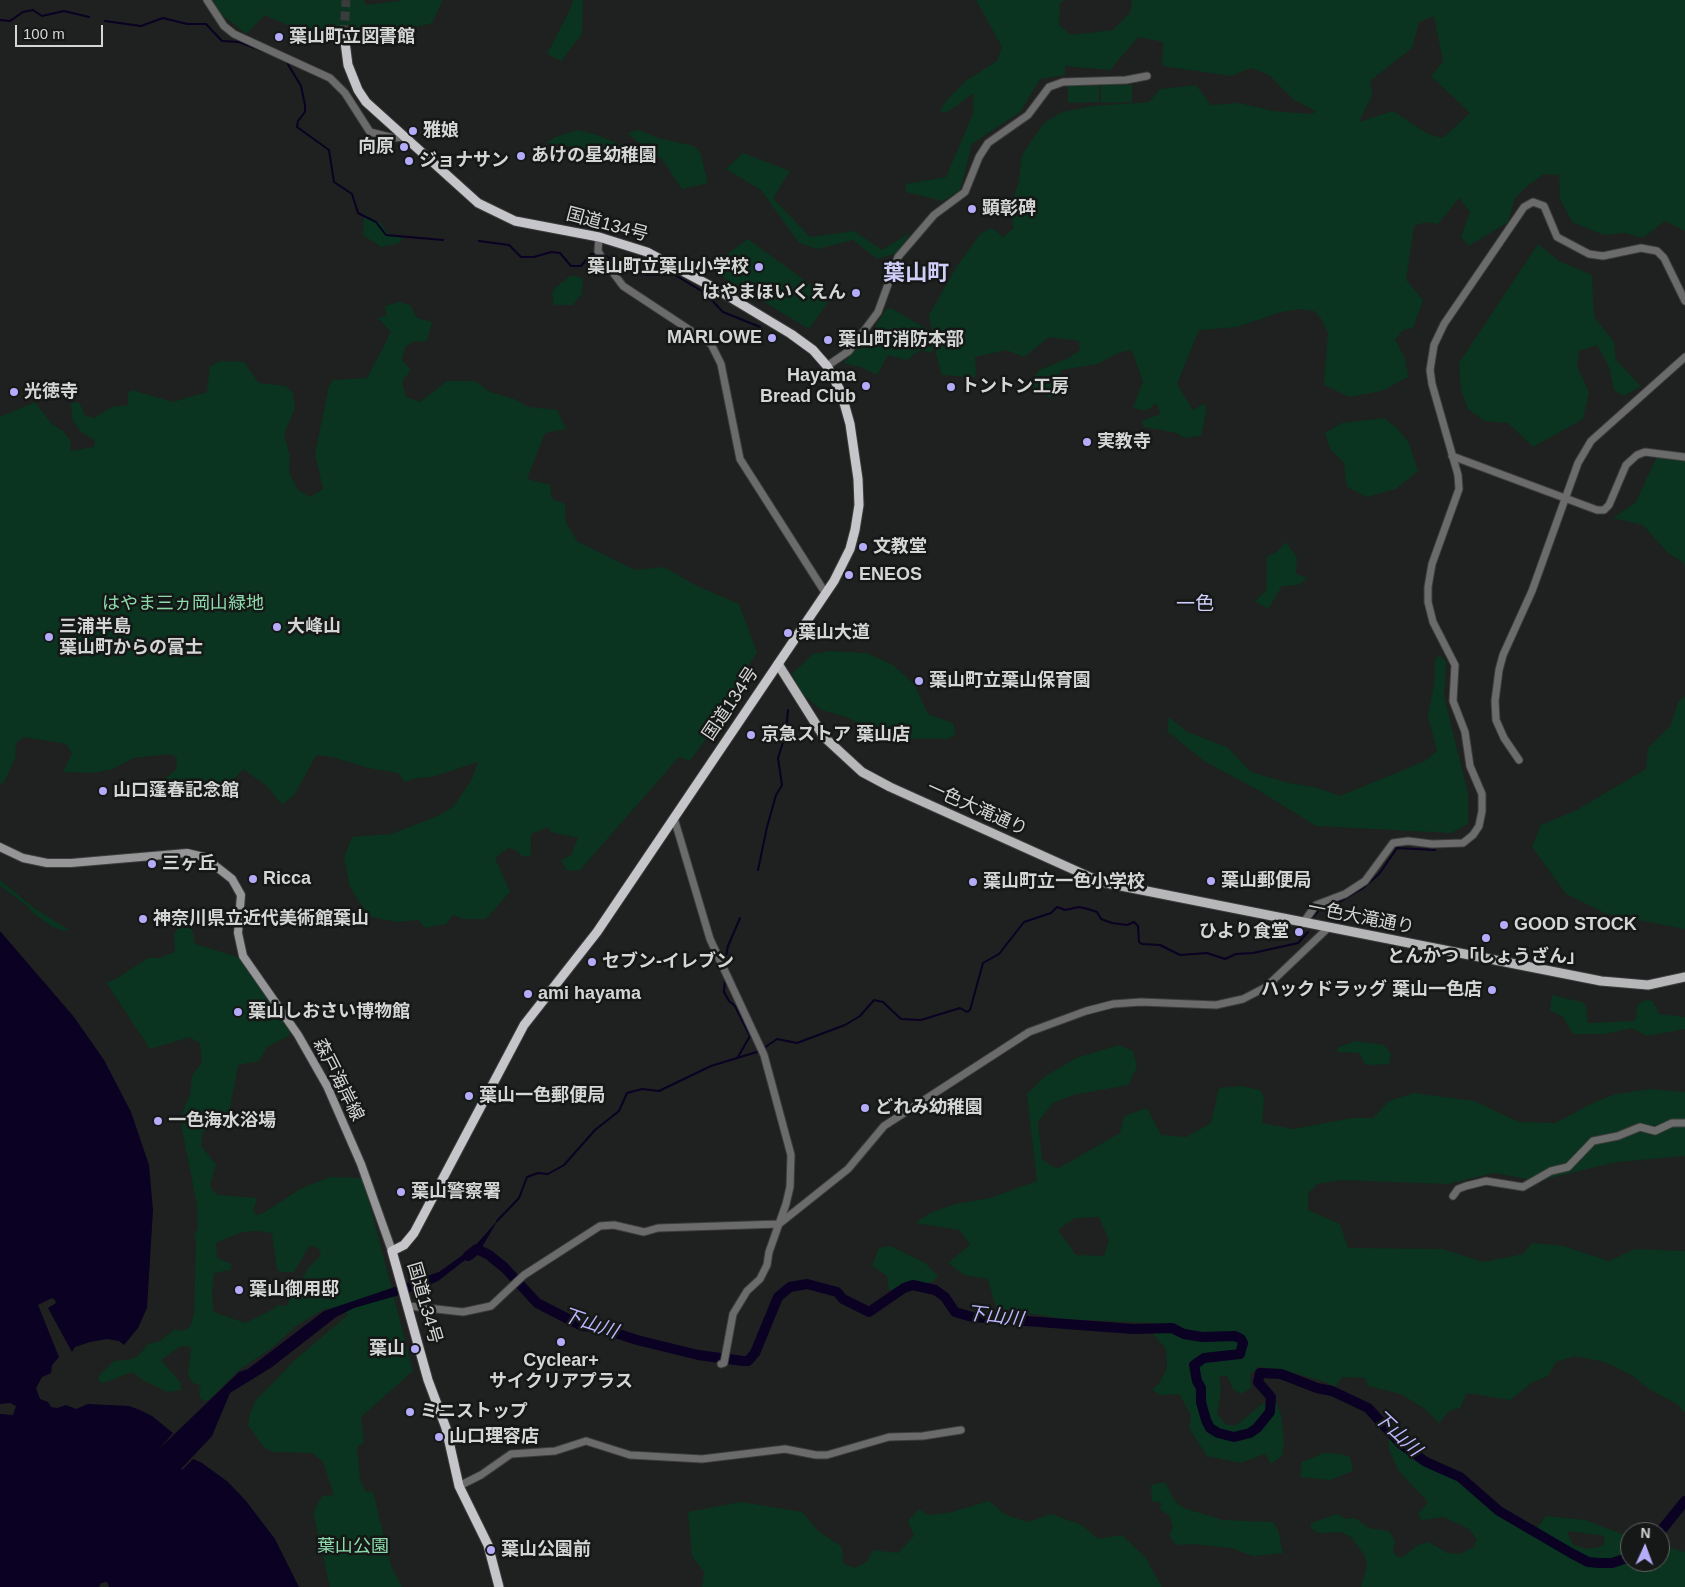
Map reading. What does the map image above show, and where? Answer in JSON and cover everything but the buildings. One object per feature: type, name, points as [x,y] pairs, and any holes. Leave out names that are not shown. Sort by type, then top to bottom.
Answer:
[{"type":"highway","name":"国道134号","points":[[344,34],[348,66],[358,90],[375,112],[468,195],[494,212],[515,221],[599,237],[646,252],[682,269],[802,341],[827,366],[841,392],[846,406],[859,498],[858,517],[850,549],[826,594],[597,932],[524,1025],[414,1232],[404,1245],[392,1251],[428,1380],[446,1428],[459,1486],[488,1545],[500,1587]]},
{"type":"main road","name":"一色大滝通り","points":[[778,664],[824,736],[862,772],[890,787],[1101,882],[1601,981],[1648,985],[1685,976]]},
{"type":"main road","name":"森戸海岸線","points":[[0,847],[23,858],[47,863],[71,863],[187,852],[210,861],[236,883],[241,895],[238,940],[243,956],[298,1035],[327,1086],[361,1164],[392,1251]]},
{"type":"street","points":[[207,0],[224,26],[234,34],[330,78],[346,93],[370,132],[394,138],[402,137]]},
{"type":"street","points":[[827,366],[849,351],[878,312],[898,257],[934,216],[961,196],[968,186],[979,157],[988,143],[1028,115],[1049,87],[1063,82],[1126,80],[1147,76]]},
{"type":"street","points":[[1303,923],[1316,905],[1345,894],[1365,881],[1393,843],[1408,841],[1432,844],[1463,843],[1469,840],[1479,826],[1482,811],[1482,794],[1470,766],[1465,732],[1453,700],[1455,665],[1433,622],[1428,602],[1428,587],[1432,564],[1459,490],[1430,370],[1434,345],[1454,308],[1527,204],[1533,202],[1544,206],[1557,237],[1589,254],[1603,256],[1641,248],[1656,251],[1664,258],[1685,301]]},
{"type":"street","points":[[599,237],[598,250],[623,286],[711,344],[721,364],[740,459],[826,594]]},
{"type":"street","points":[[1519,760],[1504,738],[1496,720],[1495,701],[1499,670],[1503,655],[1532,591],[1578,463],[1591,441],[1685,356]]},
{"type":"street","points":[[1452,456],[1565,500],[1597,510],[1604,510],[1609,505],[1626,465],[1637,454],[1645,452],[1685,457]]},
{"type":"street","points":[[674,818],[710,939],[762,1050],[791,1155],[790,1187],[768,1252],[764,1273],[742,1298],[733,1314],[723,1363]]},
{"type":"street","points":[[408,1303],[453,1311],[485,1308],[496,1303],[520,1278],[600,1226],[614,1225],[644,1232],[658,1228],[779,1224],[848,1169],[884,1126],[1029,1032],[1086,1011],[1113,1004],[1135,1002],[1216,1005],[1243,999],[1266,987],[1328,928]]},
{"type":"street","points":[[1453,1196],[1458,1189],[1486,1181],[1523,1187],[1551,1170],[1568,1167],[1592,1141],[1618,1136],[1640,1127],[1655,1131],[1669,1124],[1685,1123]]},
{"type":"street","points":[[459,1486],[481,1475],[510,1454],[555,1451],[586,1441],[630,1455],[702,1459],[785,1449],[816,1455],[827,1455],[889,1437],[923,1436],[961,1430]]},
{"type":"green space","points":[[213,0],[364,0],[366,5],[404,0],[443,0],[432,23],[371,39],[350,33],[333,39],[311,36],[265,15],[246,34],[220,13]]},
{"type":"green space","points":[[573,0],[583,0],[582,34],[561,61],[547,54],[570,10]]},
{"type":"green space","points":[[976,0],[1065,0],[1060,3],[1059,25],[1071,35],[1113,30],[1130,13],[1132,0],[1685,0],[1685,231],[1665,221],[1643,238],[1625,233],[1604,235],[1572,222],[1560,199],[1559,175],[1544,174],[1515,198],[1508,222],[1469,246],[1461,237],[1470,212],[1459,198],[1438,224],[1426,222],[1414,226],[1406,280],[1423,300],[1413,328],[1403,330],[1395,340],[1405,358],[1408,377],[1382,391],[1349,397],[1324,385],[1328,332],[1320,317],[1314,311],[1301,309],[1281,312],[1237,327],[1199,330],[1177,384],[1193,410],[1205,403],[1206,413],[1201,436],[1184,438],[1177,433],[1144,427],[1142,421],[1160,414],[1157,403],[1146,411],[1133,408],[1143,382],[1132,350],[1118,353],[1098,364],[1061,370],[1051,398],[1029,384],[1039,370],[1067,359],[1080,350],[1079,341],[1049,337],[1024,357],[1006,350],[975,357],[976,377],[942,375],[934,346],[931,353],[920,350],[907,360],[888,355],[877,375],[861,367],[843,363],[866,340],[886,310],[891,308],[932,332],[929,315],[957,266],[980,234],[992,228],[1003,237],[1013,229],[1011,206],[1019,181],[1022,155],[1044,123],[1062,112],[1092,106],[1149,102],[1160,89],[1196,85],[1211,105],[1239,103],[1273,111],[1312,114],[1316,111],[1294,100],[1269,75],[1251,68],[1231,76],[1162,66],[1163,42],[1138,37],[1110,70],[1065,66],[1065,75],[1040,79],[1020,112],[972,144],[960,190],[943,201],[906,192],[906,184],[946,177],[973,114],[974,93],[946,113],[940,111],[946,101],[967,80],[997,61],[1002,47]],"holes":[[[1434,16],[1443,62],[1431,76],[1470,113],[1443,138],[1428,134],[1393,111],[1359,122],[1372,95],[1370,81],[1412,48],[1419,22]]]},
{"type":"green space","points":[[1101,85],[1132,85],[1132,102],[1101,103]]},
{"type":"green space","points":[[1068,86],[1099,86],[1099,102],[1068,103]]},
{"type":"green space","points":[[578,130],[597,135],[626,147],[629,157],[601,150],[546,143],[555,137]]},
{"type":"green space","points":[[639,130],[658,138],[694,146],[700,152],[708,183],[682,189],[662,159],[650,152],[627,133]]},
{"type":"green space","points":[[743,153],[790,171],[773,198],[810,237],[854,231],[882,250],[911,232],[897,253],[877,259],[853,240],[817,249],[799,243],[761,190],[726,169]]},
{"type":"green space","points":[[364,214],[381,223],[387,233],[403,239],[397,244],[381,247],[363,235]]},
{"type":"green space","points":[[748,239],[830,299],[809,329],[708,268]]},
{"type":"green space","points":[[1538,244],[1559,261],[1592,275],[1594,317],[1614,342],[1616,360],[1641,386],[1624,396],[1614,390],[1609,367],[1597,345],[1579,351],[1577,367],[1589,392],[1583,419],[1533,447],[1508,423],[1484,421],[1468,409],[1461,389],[1459,363]]},
{"type":"green space","points":[[570,276],[583,279],[582,294],[573,305],[554,305],[552,294],[556,287]]},
{"type":"green space","name":"はやま三ヵ岡山緑地","points":[[399,302],[410,305],[417,318],[432,322],[427,341],[413,342],[405,347],[402,360],[411,370],[402,381],[406,397],[420,402],[447,381],[475,381],[490,392],[514,399],[529,407],[557,410],[566,429],[545,433],[527,479],[550,485],[552,499],[565,504],[566,523],[578,542],[635,570],[664,567],[695,585],[739,604],[757,652],[748,667],[734,700],[690,761],[679,757],[580,870],[567,871],[561,860],[571,855],[578,838],[551,832],[548,827],[531,834],[531,855],[523,857],[515,850],[508,848],[495,858],[510,892],[486,919],[463,919],[453,915],[446,924],[425,928],[418,920],[397,922],[372,917],[366,912],[350,887],[344,858],[352,837],[391,834],[438,816],[454,806],[472,779],[478,762],[432,777],[416,778],[405,782],[398,773],[368,768],[332,757],[316,755],[295,794],[282,805],[268,787],[243,769],[230,784],[208,780],[186,787],[178,792],[161,782],[176,770],[177,758],[169,754],[133,758],[113,769],[94,773],[63,772],[72,753],[66,744],[24,737],[16,743],[15,759],[3,784],[0,783],[0,417],[35,402],[52,424],[63,431],[70,440],[71,451],[94,447],[95,441],[80,431],[72,418],[71,403],[79,402],[85,415],[94,418],[112,407],[128,405],[128,393],[132,390],[173,402],[207,392],[210,366],[221,361],[244,362],[259,383],[286,386],[293,393],[295,408],[284,434],[290,456],[289,472],[297,489],[310,497],[323,489],[315,454],[329,386],[333,380],[367,378],[391,332],[378,318],[387,315],[385,306]]},
{"type":"green space","points":[[1384,418],[1397,428],[1409,443],[1418,471],[1396,489],[1367,497],[1347,487],[1344,463],[1330,449],[1325,433],[1342,423]]},
{"type":"green space","points":[[1657,456],[1685,461],[1685,568],[1684,563],[1667,552],[1643,525],[1613,518],[1636,502]]},
{"type":"green space","points":[[1286,542],[1297,558],[1296,574],[1307,578],[1298,585],[1282,586],[1268,609],[1255,601],[1266,591],[1267,556],[1277,552]]},
{"type":"green space","points":[[829,651],[867,653],[893,665],[914,684],[928,714],[953,723],[956,735],[947,739],[889,738],[846,717],[821,710],[801,693],[792,674],[813,654]]},
{"type":"green space","points":[[1440,655],[1446,662],[1444,696],[1468,794],[1468,824],[1451,833],[1316,826],[1258,790],[1204,761],[1167,731],[1169,717],[1187,732],[1227,747],[1251,772],[1289,783],[1318,788],[1340,796],[1425,761],[1437,751],[1428,717],[1434,684],[1435,660]]},
{"type":"green space","points":[[1685,696],[1685,929],[1607,914],[1566,894],[1532,847],[1541,825],[1575,811],[1646,769],[1648,748],[1671,725],[1678,702]]},
{"type":"green space","points":[[0,880],[34,908],[69,930],[63,931],[51,926],[33,913],[26,905],[0,886]]},
{"type":"green space","name":"葉山公園","points":[[187,927],[192,929],[195,944],[238,957],[291,1032],[289,1033],[290,1035],[267,1047],[259,1061],[238,1065],[230,1108],[233,1118],[224,1127],[211,1127],[203,1132],[201,1146],[216,1164],[210,1186],[217,1195],[257,1198],[253,1211],[257,1215],[265,1212],[300,1189],[330,1177],[363,1178],[413,1371],[361,1417],[364,1442],[357,1447],[360,1480],[366,1492],[373,1491],[391,1566],[402,1587],[330,1587],[313,1512],[322,1496],[334,1495],[323,1462],[312,1453],[273,1452],[264,1448],[248,1425],[250,1413],[256,1400],[297,1358],[349,1314],[326,1308],[297,1325],[273,1347],[239,1370],[209,1400],[204,1401],[200,1398],[199,1388],[202,1386],[193,1383],[188,1376],[191,1348],[187,1346],[179,1347],[161,1360],[181,1383],[181,1390],[168,1392],[144,1381],[132,1372],[103,1383],[99,1381],[98,1377],[114,1361],[132,1359],[140,1354],[148,1344],[160,1341],[175,1329],[182,1331],[190,1327],[194,1314],[196,1241],[194,1236],[198,1228],[197,1205],[182,1129],[183,1111],[190,1095],[192,1076],[202,1062],[200,1044],[190,1037],[150,1049],[106,982],[114,980],[148,958],[159,958],[175,952],[174,935],[177,929]],"holes":[[[242,1232],[272,1233],[277,1269],[280,1272],[294,1272],[310,1245],[319,1249],[321,1255],[309,1267],[286,1306],[278,1305],[272,1310],[245,1323],[214,1312],[212,1295],[214,1273],[230,1270],[232,1264],[217,1258],[216,1243]]]},
{"type":"green space","points":[[1552,995],[1585,1003],[1588,1023],[1635,1021],[1638,1004],[1646,1000],[1653,1001],[1659,1014],[1685,1017],[1685,1029],[1647,1036],[1632,1028],[1605,1034],[1573,1034],[1563,1017],[1550,1010]]},
{"type":"green space","points":[[1356,1041],[1384,1045],[1391,1054],[1389,1064],[1366,1065],[1359,1053],[1336,1052],[1339,1047]]},
{"type":"green space","points":[[1119,1045],[1133,1051],[1137,1067],[1128,1085],[1073,1095],[1053,1103],[1038,1122],[1042,1159],[1051,1166],[1059,1168],[1120,1133],[1124,1116],[1147,1108],[1161,1135],[1186,1137],[1211,1123],[1219,1088],[1241,1086],[1260,1090],[1264,1097],[1262,1123],[1293,1129],[1352,1118],[1373,1118],[1389,1101],[1414,1093],[1474,1101],[1519,1122],[1555,1123],[1595,1102],[1616,1094],[1650,1089],[1685,1092],[1685,1156],[1617,1162],[1537,1181],[1494,1173],[1448,1184],[1340,1180],[1317,1184],[1308,1194],[1308,1210],[1340,1224],[1348,1248],[1442,1249],[1484,1262],[1523,1254],[1532,1243],[1563,1246],[1609,1261],[1635,1249],[1685,1251],[1685,1413],[1677,1404],[1647,1388],[1633,1376],[1605,1362],[1575,1356],[1556,1362],[1548,1376],[1533,1382],[1510,1400],[1467,1393],[1460,1408],[1449,1411],[1439,1423],[1425,1409],[1401,1394],[1368,1386],[1365,1378],[1342,1377],[1335,1387],[1326,1382],[1279,1369],[1259,1367],[1250,1374],[1251,1388],[1241,1394],[1233,1389],[1227,1376],[1219,1376],[1221,1391],[1217,1413],[1226,1425],[1237,1425],[1262,1404],[1275,1399],[1281,1415],[1284,1442],[1282,1456],[1271,1464],[1265,1454],[1240,1463],[1207,1456],[1189,1428],[1191,1415],[1179,1394],[1161,1395],[1152,1390],[1160,1382],[1167,1368],[1166,1349],[1154,1335],[1154,1323],[1064,1319],[996,1308],[988,1279],[964,1275],[948,1263],[970,1245],[960,1230],[915,1223],[930,1213],[955,1204],[990,1198],[1037,1181],[1027,1094],[1044,1077],[1076,1058]],"holes":[[[1099,1217],[1109,1240],[1104,1256],[1076,1255],[1058,1230],[1075,1218]]]},
{"type":"green space","points":[[890,1246],[925,1263],[938,1276],[934,1281],[903,1291],[889,1290],[887,1276],[872,1266],[879,1248]]},
{"type":"green space","points":[[1389,1438],[1428,1465],[1465,1485],[1497,1513],[1533,1533],[1546,1516],[1585,1520],[1620,1533],[1620,1572],[1670,1572],[1670,1548],[1685,1552],[1685,1587],[1361,1587],[1367,1566],[1365,1556],[1350,1536],[1340,1532],[1318,1533],[1311,1528],[1311,1523],[1337,1514],[1346,1519],[1355,1518],[1369,1528],[1389,1531],[1395,1541],[1393,1552],[1397,1557],[1404,1556],[1418,1545],[1429,1542],[1447,1553],[1460,1554],[1474,1547],[1477,1540],[1469,1529],[1443,1517],[1422,1520],[1418,1514],[1428,1502],[1398,1470],[1389,1449]],"holes":[[[1569,1531],[1605,1536],[1603,1546],[1588,1549],[1573,1545],[1568,1534]]]},
{"type":"green space","points":[[1324,1453],[1341,1454],[1350,1457],[1353,1471],[1330,1480],[1300,1477],[1302,1462]]},
{"type":"green space","points":[[1165,1482],[1174,1500],[1183,1508],[1223,1520],[1273,1522],[1278,1530],[1283,1553],[1253,1556],[1231,1548],[1192,1544],[1176,1545],[1169,1535],[1173,1529],[1170,1516],[1160,1509],[1162,1503],[1152,1501],[1151,1485]]},
{"type":"green space","points":[[989,1501],[1006,1515],[1028,1522],[1051,1514],[1082,1525],[1098,1539],[1122,1535],[1145,1557],[1162,1587],[702,1587],[704,1572],[692,1556],[688,1512],[741,1502],[802,1512],[818,1531],[842,1547],[843,1563],[854,1568],[867,1562],[873,1550],[898,1553],[914,1536],[908,1521],[919,1509],[928,1515],[948,1513]]},
{"type":"shaded area","points":[[0,931],[74,1017],[104,1060],[131,1112],[149,1165],[153,1210],[147,1308],[138,1328],[124,1345],[119,1341],[107,1339],[75,1347],[72,1352],[48,1308],[56,1303],[55,1300],[52,1298],[38,1305],[59,1357],[52,1365],[51,1373],[42,1377],[36,1388],[40,1399],[48,1402],[51,1407],[57,1408],[66,1405],[76,1409],[88,1404],[129,1406],[140,1410],[152,1416],[173,1433],[159,1449],[239,1372],[248,1369],[324,1311],[439,1272],[474,1247],[498,1220],[482,1247],[438,1281],[420,1289],[354,1308],[336,1317],[272,1367],[230,1393],[212,1436],[181,1469],[193,1459],[202,1463],[228,1482],[246,1501],[275,1539],[299,1587],[109,1587],[107,1582],[101,1583],[99,1587],[0,1587],[0,1414],[13,1415],[16,1406],[10,1403],[0,1404]]},
{"type":"waterway","points":[[0,20],[10,21],[23,12],[33,10],[42,16],[64,11],[89,17]]},
{"type":"waterway","points":[[105,21],[141,26],[163,18],[187,24],[206,24],[222,41],[239,42],[268,53]]},
{"type":"waterway","points":[[286,61],[301,86],[305,105],[305,112],[298,121],[297,127],[329,150],[334,182],[352,194],[358,213],[376,222],[386,235],[443,240]]},
{"type":"waterway","points":[[479,241],[509,245],[521,257],[534,257],[551,252],[560,253],[571,266],[581,266],[591,254],[596,254]]},
{"type":"waterway","points":[[604,255],[621,265],[630,263],[636,265],[646,275],[675,275],[705,293],[723,312],[760,327]]},
{"type":"waterway","points":[[758,870],[776,795],[782,785],[778,758],[786,733],[788,710]]},
{"type":"waterway","points":[[1311,919],[1319,910],[1343,900],[1363,888],[1379,874],[1397,848],[1435,850]]},
{"type":"waterway","points":[[764,1048],[777,1039],[797,1043],[845,1025],[860,1016],[874,1000],[883,1002],[901,1019],[921,1020],[960,1008],[967,1012],[970,1010],[983,963],[999,954],[1024,922],[1051,913],[1057,907],[1065,910],[1079,907],[1088,909],[1097,912],[1101,919],[1112,923],[1127,925],[1134,922],[1138,926],[1139,942],[1142,944],[1160,945],[1180,955],[1207,953],[1225,959],[1236,954],[1253,953],[1298,943],[1308,932]]},
{"type":"waterway","points":[[725,961],[728,946],[740,918]]},
{"type":"waterway","points":[[725,981],[724,992],[729,1001],[735,1006],[750,1036],[738,1057]]},
{"type":"waterway","points":[[497,1221],[519,1198],[527,1177],[538,1173],[548,1174],[564,1165],[595,1130],[619,1111],[627,1093],[642,1089],[659,1091],[711,1066],[760,1051]]},
{"type":"waterway","name":"下山川","points":[[468,1256],[477,1249],[489,1255],[505,1268],[537,1303],[582,1326],[597,1327],[637,1340],[698,1355],[743,1361],[748,1361],[755,1353],[778,1297],[790,1287],[807,1284],[837,1292],[843,1299],[869,1312],[904,1288],[913,1285],[935,1290],[945,1297],[955,1312],[972,1317],[1133,1329],[1172,1328],[1184,1334],[1202,1337],[1235,1336],[1241,1339],[1243,1343],[1240,1354],[1204,1358],[1194,1365],[1197,1381],[1201,1388],[1201,1402],[1206,1420],[1210,1428],[1218,1433],[1234,1437],[1250,1433],[1257,1428],[1270,1412],[1271,1397],[1258,1382],[1260,1373],[1281,1374],[1317,1388],[1332,1391],[1368,1408],[1401,1444],[1426,1462],[1460,1477],[1499,1511],[1571,1553],[1588,1562],[1612,1563],[1620,1560]]},
{"type":"waterway","name":"下山川","points":[[1668,1522],[1685,1501]]},
{"type":"tunnel","points":[[344,34],[346,0]]},
{"type":"place","name":"葉山町立図書館","points":[[279,37]]},
{"type":"place","name":"雅娘","points":[[413,131]]},
{"type":"place","name":"向原","points":[[404,147]]},
{"type":"place","name":"あけの星幼稚園","points":[[521,156]]},
{"type":"place","name":"ジョナサン","points":[[409,161]]},
{"type":"place","name":"顕彰碑","points":[[972,209]]},
{"type":"place","name":"葉山町立葉山小学校","points":[[759,267]]},
{"type":"place","name":"はやまほいくえん","points":[[856,293]]},
{"type":"place","name":"MARLOWE","points":[[772,338]]},
{"type":"place","name":"葉山町消防本部","points":[[828,340]]},
{"type":"place","name":"Hayama Bread Club","points":[[866,386]]},
{"type":"place","name":"トントン工房","points":[[951,387]]},
{"type":"place","name":"光徳寺","points":[[14,392]]},
{"type":"place","name":"実教寺","points":[[1087,442]]},
{"type":"place","name":"文教堂","points":[[863,547]]},
{"type":"place","name":"ENEOS","points":[[849,575]]},
{"type":"place","name":"大峰山","points":[[277,627]]},
{"type":"place","name":"葉山大道","points":[[788,633]]},
{"type":"place","name":"三浦半島 葉山町からの富士","points":[[49,637]]},
{"type":"place","name":"葉山町立葉山保育園","points":[[919,681]]},
{"type":"place","name":"京急ストア 葉山店","points":[[751,735]]},
{"type":"place","name":"山口蓬春記念館","points":[[103,791]]},
{"type":"place","name":"三ヶ丘","points":[[152,864]]},
{"type":"place","name":"Ricca","points":[[253,879]]},
{"type":"place","name":"葉山郵便局","points":[[1211,881]]},
{"type":"place","name":"葉山町立一色小学校","points":[[973,882]]},
{"type":"place","name":"神奈川県立近代美術館葉山","points":[[143,919]]},
{"type":"place","name":"GOOD STOCK","points":[[1504,925]]},
{"type":"place","name":"ひより食堂","points":[[1299,932]]},
{"type":"place","name":"とんかつ「しょうざん」","points":[[1486,938]]},
{"type":"place","name":"セブン-イレブン","points":[[592,962]]},
{"type":"place","name":"ハックドラッグ 葉山一色店","points":[[1492,990]]},
{"type":"place","name":"ami hayama","points":[[528,994]]},
{"type":"place","name":"葉山しおさい博物館","points":[[238,1012]]},
{"type":"place","name":"葉山一色郵便局","points":[[469,1096]]},
{"type":"place","name":"どれみ幼稚園","points":[[865,1108]]},
{"type":"place","name":"一色海水浴場","points":[[158,1121]]},
{"type":"place","name":"葉山警察署","points":[[401,1192]]},
{"type":"place","name":"葉山御用邸","points":[[239,1290]]},
{"type":"place","name":"Cyclear+ サイクリアプラス","points":[[561,1342]]},
{"type":"place","name":"葉山","points":[[415,1349]]},
{"type":"place","name":"ミニストップ","points":[[410,1412]]},
{"type":"place","name":"山口理容店","points":[[439,1437]]},
{"type":"place","name":"葉山公園前","points":[[491,1550]]},
{"type":"district","name":"葉山町","points":[[916,274]]},
{"type":"district","name":"一色","points":[[1195,605]]}]
